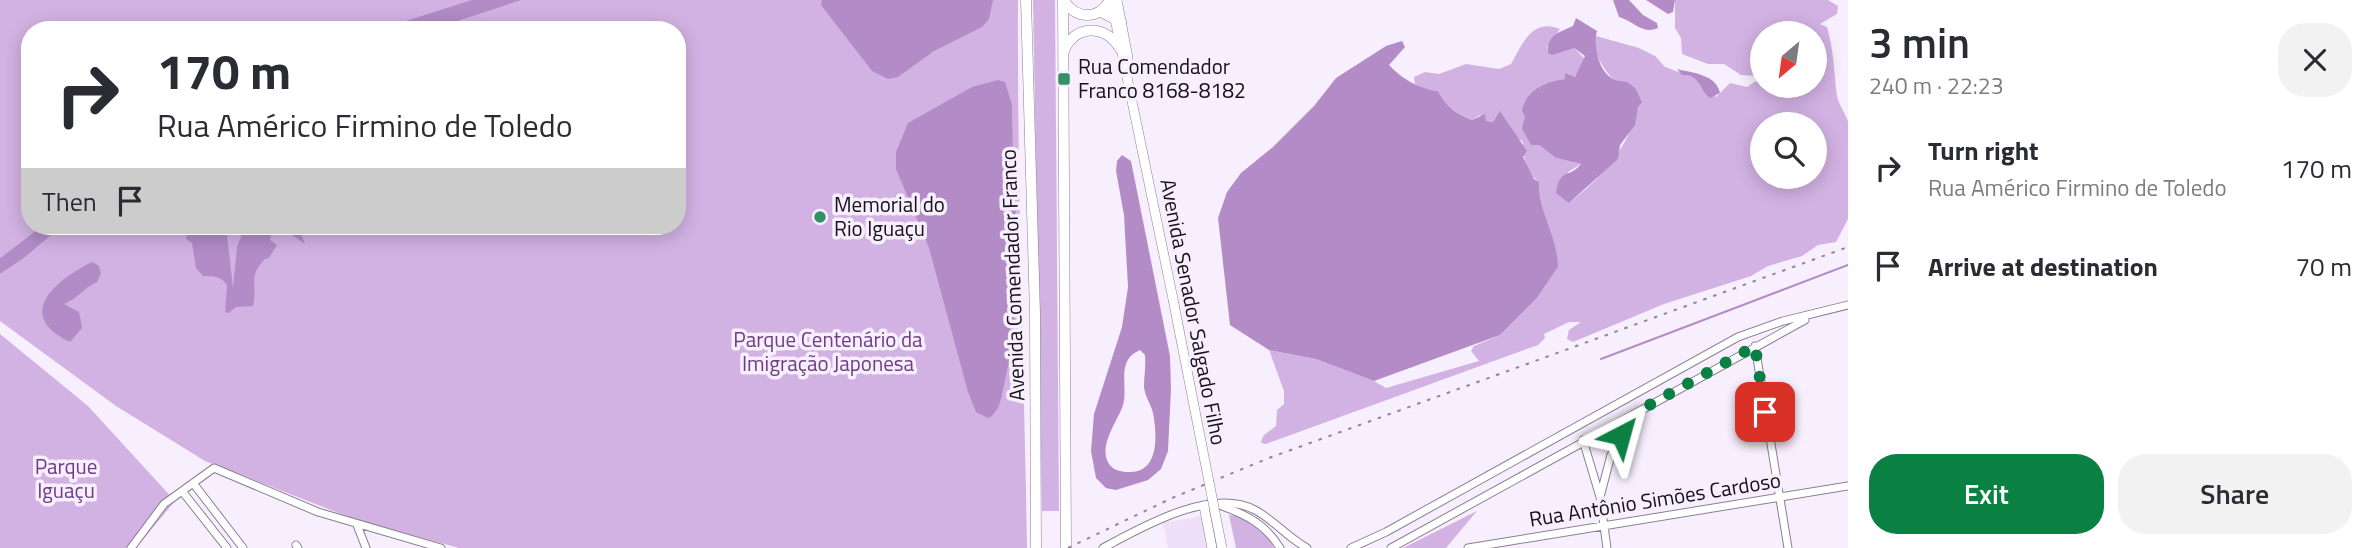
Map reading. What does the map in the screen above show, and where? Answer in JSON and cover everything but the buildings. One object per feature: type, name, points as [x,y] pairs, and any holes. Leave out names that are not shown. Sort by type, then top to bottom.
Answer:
[{"type":"highway","name":"Avenida Comendador Franco","points":[[1026,0],[1035,314],[1036,548]]},
{"type":"highway","points":[[1063,0],[1078,14],[1090,16],[1101,12],[1111,0]]},
{"type":"highway","points":[[1063,0],[1066,548]]},
{"type":"highway","points":[[1101,12],[1117,19]]},
{"type":"highway","points":[[1062,59],[1069,41],[1078,33],[1090,30],[1108,34],[1120,48]]},
{"type":"main road","name":"Avenida Senador Salgado Filho","points":[[1111,0],[1117,19],[1222,548]]},
{"type":"main road","name":"Avenida Senador Salgado Filho","points":[[1117,0],[1120,48],[1130,84]]},
{"type":"main road","points":[[1204,506],[1212,548]]},
{"type":"street","points":[[1351,548],[1386,532],[1520,456],[1754,330],[1848,305]]},
{"type":"street","points":[[1391,548],[1815,314]]},
{"type":"street","points":[[1755,346],[1788,548]]},
{"type":"street","points":[[1684,367],[1693,370],[1692,381]]},
{"type":"street","points":[[1600,497],[1611,455],[1637,412]]},
{"type":"street","points":[[1583,440],[1600,497],[1607,548]]},
{"type":"street","points":[[1520,456],[1521,466],[1529,470]]},
{"type":"street","points":[[131,548],[164,505],[214,468],[357,525],[441,548]]},
{"type":"street","points":[[193,483],[243,548]]},
{"type":"street","name":"Rua Antônio Simões Cardoso","points":[[1468,548],[1848,486]]},
{"type":"street","points":[[182,491],[228,548]]},
{"type":"street","points":[[1103,548],[1165,515],[1204,506],[1240,504],[1256,510],[1287,538],[1307,548]]},
{"type":"street","points":[[1222,506],[1246,515],[1262,525],[1280,548]]},
{"type":"street","points":[[357,525],[366,548]]},
{"type":"shaded area","points":[[471,0],[522,0],[458,21],[405,21]]},
{"type":"shaded area","points":[[822,0],[993,0],[989,19],[982,27],[934,51],[898,77],[888,79],[872,71],[821,5]]},
{"type":"shaded area","points":[[1613,0],[1629,0],[1643,15],[1657,23],[1658,28],[1643,29],[1619,17]]},
{"type":"shaded area","points":[[1646,0],[1675,0],[1673,12],[1668,14]]},
{"type":"shaded area","points":[[1576,18],[1597,31],[1596,51],[1604,71],[1615,80],[1633,86],[1642,102],[1638,107],[1635,125],[1620,145],[1618,159],[1569,203],[1556,193],[1558,185],[1563,176],[1581,164],[1556,158],[1539,145],[1531,145],[1522,129],[1525,116],[1522,111],[1527,98],[1537,88],[1565,79],[1565,73],[1575,77],[1585,56],[1574,48],[1552,55],[1548,53],[1548,47],[1549,42],[1559,32],[1573,26]]},
{"type":"shaded area","points":[[1402,41],[1405,47],[1389,65],[1399,75],[1418,86],[1438,91],[1452,108],[1472,120],[1485,114],[1486,121],[1493,122],[1500,111],[1527,151],[1523,157],[1534,179],[1539,182],[1558,267],[1537,298],[1500,335],[1374,381],[1316,359],[1269,350],[1230,325],[1218,218],[1227,192],[1241,173],[1273,147],[1314,106],[1336,78],[1386,46]]},
{"type":"shaded area","points":[[1677,69],[1709,78],[1720,93],[1710,98],[1693,77],[1682,75]]},
{"type":"shaded area","points":[[998,80],[1005,82],[1012,105],[1017,278],[1012,346],[1003,391],[996,411],[988,418],[976,412],[968,392],[929,248],[896,169],[896,152],[908,123],[972,87]]},
{"type":"shaded area","points":[[1122,155],[1131,161],[1170,356],[1171,389],[1168,451],[1161,469],[1148,480],[1116,490],[1106,488],[1096,478],[1091,451],[1094,414],[1122,327],[1128,287],[1124,215],[1116,171],[1117,161]],"holes":[[[1140,350],[1145,355],[1144,387],[1154,422],[1154,451],[1146,467],[1138,471],[1120,471],[1109,464],[1106,457],[1107,443],[1124,401],[1127,361]]]},
{"type":"shaded area","points":[[30,235],[51,235],[0,274],[0,258]]},
{"type":"shaded area","points":[[187,235],[227,235],[233,288],[237,247],[242,235],[271,235],[270,240],[277,245],[256,271],[253,306],[236,307],[229,313],[225,312],[227,285],[217,277],[203,276],[196,268],[192,243],[186,239]]},
{"type":"shaded area","points":[[292,235],[302,235],[305,244]]},
{"type":"shaded area","points":[[92,262],[99,266],[101,274],[97,282],[64,304],[79,312],[82,328],[70,342],[53,332],[44,321],[42,310],[54,289]]},
{"type":"shaded area","points":[[1201,516],[1207,548],[1168,548],[1163,523]]},
{"type":"green space","points":[[0,0],[471,0],[405,21],[21,21],[21,235],[30,235],[0,258]]},
{"type":"green space","name":"Parque Centenário da Imigração Japonesa","points":[[522,0],[1018,0],[1027,548],[459,548],[354,519],[205,461],[116,406],[0,321],[0,274],[51,235],[686,235],[686,21],[458,21]]},
{"type":"green space","points":[[1033,0],[1055,0],[1059,511],[1042,511]]},
{"type":"green space","points":[[1675,0],[1828,0],[1838,6],[1837,14],[1825,21],[1750,21],[1750,76],[1741,75],[1724,64],[1708,64],[1682,54],[1681,38],[1675,28]]},
{"type":"green space","points":[[1550,26],[1560,29],[1547,47],[1548,53],[1574,48],[1585,59],[1575,77],[1565,74],[1565,79],[1545,84],[1533,92],[1527,105],[1524,125],[1539,145],[1556,158],[1581,164],[1568,172],[1569,203],[1612,161],[1628,135],[1638,107],[1601,64],[1594,45],[1596,36],[1639,48],[1655,56],[1665,67],[1695,78],[1716,97],[1730,83],[1747,87],[1750,85],[1750,98],[1827,98],[1827,27],[1837,96],[1848,121],[1848,219],[1836,242],[1818,245],[1802,256],[1768,266],[1751,276],[1664,304],[1573,342],[1567,339],[1569,330],[1581,322],[1569,322],[1544,334],[1545,338],[1538,345],[1266,444],[1261,443],[1263,436],[1276,426],[1277,410],[1284,404],[1284,391],[1269,350],[1316,359],[1386,388],[1479,361],[1471,351],[1474,346],[1500,335],[1537,298],[1558,267],[1541,203],[1539,182],[1526,164],[1523,142],[1500,112],[1493,122],[1486,121],[1480,115],[1472,120],[1452,108],[1438,91],[1424,89],[1415,84],[1414,77],[1425,72],[1439,74],[1466,64],[1499,69],[1511,64],[1524,41],[1535,30]]},
{"type":"green space","name":"Parque Iguaçu","points":[[0,334],[88,406],[175,501],[136,548],[0,548]]},
{"type":"green space","points":[[1477,511],[1446,548],[1403,548]]},
{"type":"green space","points":[[1229,515],[1250,521],[1274,548],[1236,548]]},
{"type":"waterway","points":[[1601,359],[1848,265]]},
{"type":"railway","points":[[1068,548],[1172,498],[1269,458],[1848,247]]},
{"type":"place","name":"Rua Comendador Franco 8168-8182","points":[[1064,79]]},
{"type":"place","name":"Memorial do Rio Iguaçu","points":[[820,217]]},
{"type":"route","points":[[1621,435],[1637,412],[1755,346],[1765,412]]}]
